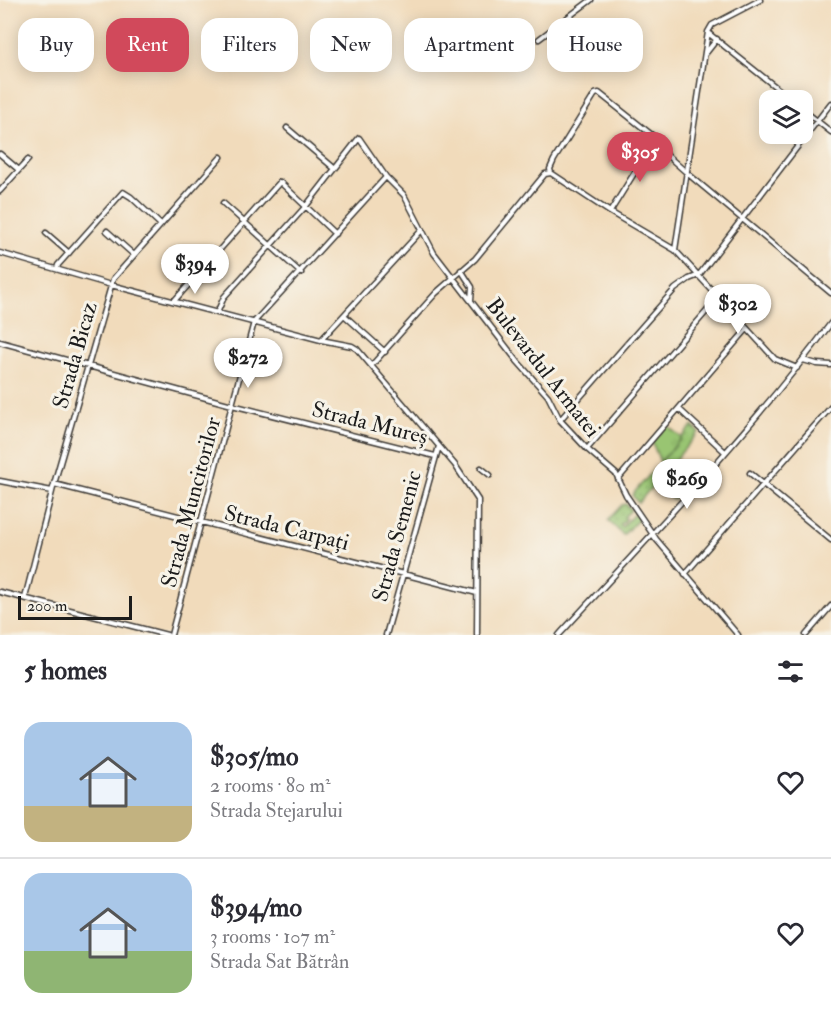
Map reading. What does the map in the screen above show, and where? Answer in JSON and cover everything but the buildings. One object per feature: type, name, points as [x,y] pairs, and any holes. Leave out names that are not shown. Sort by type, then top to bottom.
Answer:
[{"type":"street","points":[[539,39],[591,0]]},
{"type":"street","points":[[675,250],[708,32],[712,25],[760,0]]},
{"type":"street","points":[[708,32],[780,90]]},
{"type":"street","points":[[704,55],[717,39]]},
{"type":"street","points":[[551,173],[550,169],[554,160],[597,92],[652,135],[654,139],[610,212]]},
{"type":"street","points":[[560,420],[675,289],[699,275],[831,103]]},
{"type":"street","points":[[813,118],[831,132]]},
{"type":"street","points":[[217,312],[224,297],[306,206],[334,168],[287,128]]},
{"type":"street","name":"Bulevardul Armatei","points":[[334,168],[359,138],[386,177],[404,195],[434,253],[518,362],[548,396],[560,420],[587,449],[616,474],[626,495],[652,533],[738,635]]},
{"type":"street","points":[[653,143],[831,293]]},
{"type":"street","points":[[0,154],[19,170]]},
{"type":"street","name":"Strada Bicaz","points":[[25,598],[52,491],[113,279],[221,157]]},
{"type":"street","points":[[0,191],[28,160]]},
{"type":"street","points":[[372,365],[452,278],[475,259],[545,174],[551,173],[610,212],[675,250],[775,359],[797,368]]},
{"type":"street","name":"Strada Muncitorilor","points":[[169,635],[202,522],[254,322],[386,177]]},
{"type":"street","points":[[174,301],[280,182],[335,234]]},
{"type":"street","points":[[57,269],[123,192],[132,197],[161,225]]},
{"type":"street","points":[[223,203],[301,273]]},
{"type":"street","points":[[106,231],[134,255]]},
{"type":"street","points":[[321,340],[421,231]]},
{"type":"street","points":[[46,233],[69,253]]},
{"type":"street","points":[[0,253],[111,285],[352,346],[372,365],[468,481],[478,500],[477,635]]},
{"type":"street","points":[[461,270],[473,291],[471,301]]},
{"type":"street","points":[[587,449],[719,297]]},
{"type":"street","points":[[344,315],[385,352]]},
{"type":"street","points":[[559,635],[725,452],[797,368],[831,323]]},
{"type":"street","points":[[618,479],[747,329]]},
{"type":"street","name":"Strada Mureș","points":[[0,342],[232,405],[435,456]]},
{"type":"street","points":[[803,360],[831,365]]},
{"type":"street","points":[[685,574],[831,407]]},
{"type":"street","points":[[679,409],[725,452]]},
{"type":"street","name":"Strada Semenic","points":[[386,635],[439,446]]},
{"type":"street","points":[[481,468],[490,475]]},
{"type":"street","points":[[750,473],[831,540]]},
{"type":"street","points":[[0,481],[52,491]]},
{"type":"street","name":"Strada Carpați","points":[[54,484],[477,593]]},
{"type":"street","points":[[0,592],[169,635]]},
{"type":"street","points":[[806,635],[831,606]]},
{"type":"green space","points":[[667,425],[682,438],[660,462],[652,442]]},
{"type":"green space","points":[[692,426],[699,432],[638,503],[632,495]]},
{"type":"green space","points":[[678,470],[691,479],[673,500],[661,490]]},
{"type":"green space","points":[[626,504],[631,510],[620,525],[622,527],[634,514],[639,519],[623,535],[608,520],[622,505]]}]
